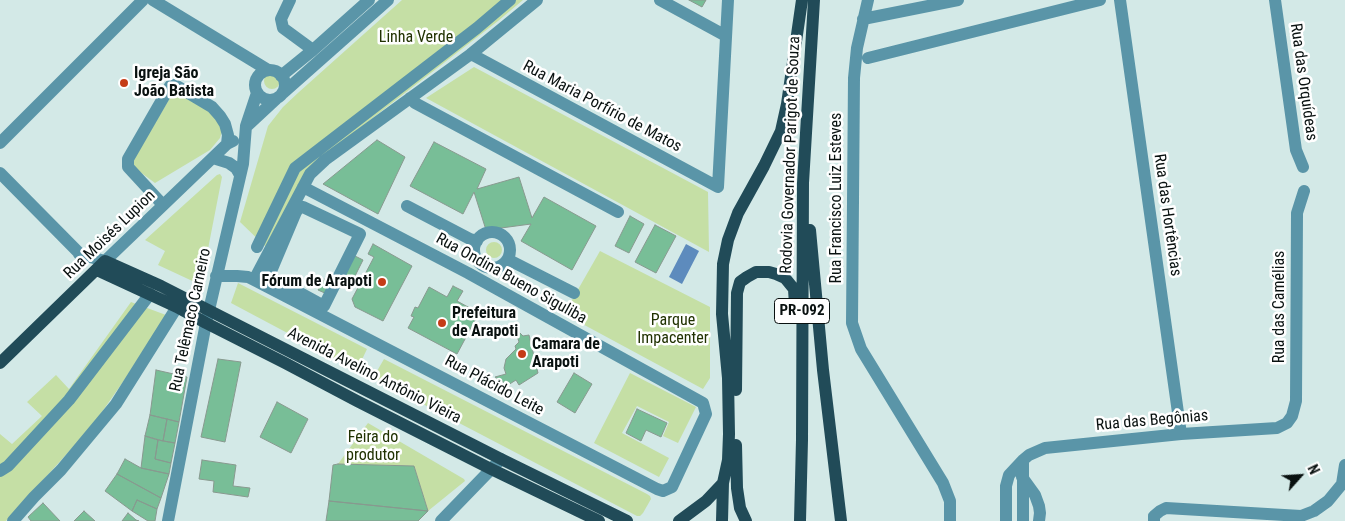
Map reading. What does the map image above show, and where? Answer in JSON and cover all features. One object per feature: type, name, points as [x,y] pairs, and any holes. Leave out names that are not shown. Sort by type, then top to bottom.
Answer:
[{"type":"main road","points":[[722,521],[723,483],[728,460],[729,434],[728,378],[722,314],[723,264],[728,240],[738,213],[764,166],[780,131],[787,104],[802,0]]},
{"type":"main road","name":"Rodovia Governador Parigot de Souza","points":[[800,521],[804,183],[814,0]]},
{"type":"main road","points":[[804,183],[809,215],[823,370],[842,521]]},
{"type":"main road","name":"Avenida Avelino Antônio Vieira","points":[[101,265],[156,292],[208,310],[627,521]]},
{"type":"main road","name":"Rua Moisés Lupion","points":[[0,363],[101,265]]},
{"type":"main road","points":[[746,521],[740,508],[736,488],[737,293],[740,282],[756,272],[769,272],[785,278],[794,289],[798,408],[802,440]]},
{"type":"main road","name":"Avenida Avelino Antônio Vieira","points":[[156,292],[177,307],[206,323],[491,469],[599,521]]},
{"type":"main road","points":[[680,521],[706,501],[723,483]]},
{"type":"street","points":[[0,143],[143,0]]},
{"type":"street","points":[[153,0],[243,54],[268,70],[277,72],[282,76],[285,87],[280,96],[271,100],[260,96],[243,54]]},
{"type":"street","points":[[290,0],[281,19],[283,28],[313,50]]},
{"type":"street","points":[[282,76],[369,0]]},
{"type":"street","name":"Rua Moisés Lupion","points":[[101,265],[227,144],[246,130],[280,96],[388,0]]},
{"type":"street","points":[[258,246],[295,168],[477,28],[510,0]]},
{"type":"street","points":[[254,280],[310,174],[325,160],[471,54],[537,0]]},
{"type":"street","points":[[660,0],[726,36],[728,0]]},
{"type":"street","name":"Rua Francisco Luiz Esteves","points":[[868,0],[857,48],[854,78],[852,323],[861,349],[943,484],[950,501],[950,521]]},
{"type":"street","points":[[863,19],[958,0]]},
{"type":"street","points":[[868,58],[1100,0]]},
{"type":"street","name":"Rua das Hortências","points":[[1120,0],[1181,434]]},
{"type":"street","name":"Rua das Orquídeas","points":[[1275,0],[1296,150],[1302,167]]},
{"type":"street","name":"Rua Maria Porfírio de Matos","points":[[471,54],[718,188],[726,36]]},
{"type":"street","points":[[246,130],[260,73],[268,70]]},
{"type":"street","points":[[163,205],[128,167],[128,159],[170,86],[175,85],[212,107],[225,124],[228,135],[227,144]]},
{"type":"street","points":[[410,98],[415,103],[618,212]]},
{"type":"street","name":"Rua Telêmaco Carneiro","points":[[168,521],[208,310],[243,164],[246,130]]},
{"type":"street","points":[[213,158],[236,168],[240,175]]},
{"type":"street","points":[[0,173],[79,254],[101,265]]},
{"type":"street","name":"Rua Ondina Bueno Siguliba","points":[[303,187],[468,273],[703,402]]},
{"type":"street","name":"Rua das Camélias","points":[[1287,423],[1292,416],[1296,401],[1297,213],[1304,191]]},
{"type":"street","points":[[303,206],[360,234],[324,306],[269,276],[299,208],[303,206]]},
{"type":"street","points":[[407,206],[476,241]]},
{"type":"street","points":[[497,232],[507,239],[510,244],[509,260],[493,269],[482,266],[477,261],[474,252],[476,241],[486,233],[497,232]]},
{"type":"street","points":[[509,260],[574,293]]},
{"type":"street","points":[[468,273],[477,261]]},
{"type":"street","points":[[488,285],[493,269]]},
{"type":"street","name":"Rua Plácido Leite","points":[[216,276],[242,277],[254,280],[664,491],[672,487],[706,414],[703,402]]},
{"type":"street","points":[[0,472],[8,466],[69,400],[156,292]]},
{"type":"street","points":[[13,521],[61,470],[116,404],[177,307]]},
{"type":"street","name":"Rua das Begônias","points":[[1006,521],[1006,486],[1009,475],[1029,455],[1046,448],[1181,434],[1278,428],[1287,423]]},
{"type":"street","points":[[441,521],[477,486],[501,459]]},
{"type":"street","points":[[1023,460],[1023,521]]},
{"type":"street","points":[[1154,521],[1154,516],[1166,508],[1300,516],[1314,511],[1328,501],[1342,484],[1345,466]]},
{"type":"street","points":[[1022,477],[1035,494],[1039,506],[1039,521]]},
{"type":"green space","name":"Linha Verde","points":[[402,0],[523,0],[321,158],[266,247],[240,222],[268,126],[283,107]]},
{"type":"green space","points":[[474,67],[708,192],[709,252],[426,98]]},
{"type":"green space","points":[[272,73],[278,75],[280,81],[278,87],[272,89],[266,87],[264,81],[266,75]]},
{"type":"green space","points":[[174,91],[210,112],[223,128],[220,138],[210,150],[155,183],[132,166],[132,162]]},
{"type":"green space","points":[[220,174],[222,177],[201,285],[158,265],[165,251],[145,240]]},
{"type":"green space","points":[[491,242],[497,242],[502,247],[500,256],[491,258],[486,253],[486,247]]},
{"type":"green space","name":"Parque Impacenter","points":[[600,251],[710,307],[710,378],[703,389],[564,314]]},
{"type":"green space","points":[[238,283],[367,349],[357,370],[231,303]]},
{"type":"green space","points":[[131,302],[166,315],[92,426],[6,521],[0,521],[0,434],[12,444],[42,416],[27,402],[56,375],[69,389]]},
{"type":"green space","points":[[384,359],[647,494],[651,499],[643,513],[637,516],[373,378]]},
{"type":"green space","points":[[630,373],[696,407],[678,443],[663,436],[669,422],[637,406],[622,433],[669,458],[659,477],[594,443]]},
{"type":"green space","name":"Feira do produtor","points":[[368,423],[465,481],[428,511],[414,466],[338,464]]},
{"type":"water","points":[[686,244],[699,251],[682,284],[669,277]]},
{"type":"building","points":[[689,0],[706,0],[702,7]]},
{"type":"building","points":[[377,140],[405,157],[378,214],[323,184]]},
{"type":"building","points":[[434,142],[486,169],[477,189],[519,177],[532,218],[544,197],[596,226],[572,270],[521,241],[531,224],[486,230],[474,192],[463,214],[410,186]]},
{"type":"building","points":[[630,216],[644,224],[629,253],[615,246]]},
{"type":"building","points":[[655,225],[676,236],[656,273],[635,262]]},
{"type":"building","name":"Fórum de Arapoti","points":[[373,244],[412,266],[383,321],[355,307],[352,299],[374,257],[368,254]]},
{"type":"building","points":[[353,255],[363,260],[351,284],[341,278]]},
{"type":"building","points":[[326,277],[334,282],[327,294],[318,290]]},
{"type":"building","name":"Prefeitura de Arapoti","points":[[453,286],[463,291],[457,301],[479,313],[457,354],[408,328],[414,317],[411,316],[415,307],[418,308],[429,287],[447,297]]},
{"type":"building","name":"Camara de Arapoti","points":[[519,332],[523,336],[529,335],[538,373],[519,385],[516,380],[508,385],[495,377],[506,374],[504,368],[506,359],[516,349],[515,346],[519,342],[516,333]]},
{"type":"building","points":[[218,359],[241,362],[225,442],[201,437]]},
{"type":"building","points":[[156,370],[187,377],[179,422],[150,415]]},
{"type":"building","points":[[574,373],[592,384],[575,413],[557,402]]},
{"type":"building","points":[[277,402],[308,419],[291,453],[260,437]]},
{"type":"building","points":[[637,409],[667,423],[661,437],[646,430],[641,441],[626,433]]},
{"type":"building","points":[[150,415],[167,419],[163,441],[145,436]]},
{"type":"building","points":[[167,419],[179,422],[175,443],[163,441]]},
{"type":"building","points":[[145,436],[158,440],[155,459],[171,463],[169,474],[141,468]]},
{"type":"building","points":[[158,440],[175,443],[171,463],[155,459]]},
{"type":"building","points":[[125,459],[141,468],[169,474],[161,498],[117,474]]},
{"type":"building","points":[[202,460],[236,465],[233,486],[250,488],[248,497],[213,492],[214,481],[199,479]]},
{"type":"building","points":[[333,465],[414,466],[428,511],[329,501]]},
{"type":"building","points":[[117,474],[161,498],[157,509],[137,500],[132,511],[105,491]]},
{"type":"building","points":[[137,500],[157,509],[155,521],[148,521],[132,511]]},
{"type":"building","points":[[329,501],[428,511],[418,521],[326,521]]},
{"type":"building","points":[[43,503],[60,521],[31,521],[28,517]]},
{"type":"building","points":[[84,511],[95,521],[74,521]]},
{"type":"building","points":[[128,513],[136,520],[139,521],[122,521]]},
{"type":"place","name":"Igreja São João Batista","points":[[124,83]]},
{"type":"place","name":"Fórum de Arapoti","points":[[382,282]]},
{"type":"place","name":"Prefeitura de Arapoti","points":[[442,323]]},
{"type":"place","name":"Camara de Arapoti","points":[[522,354]]}]
